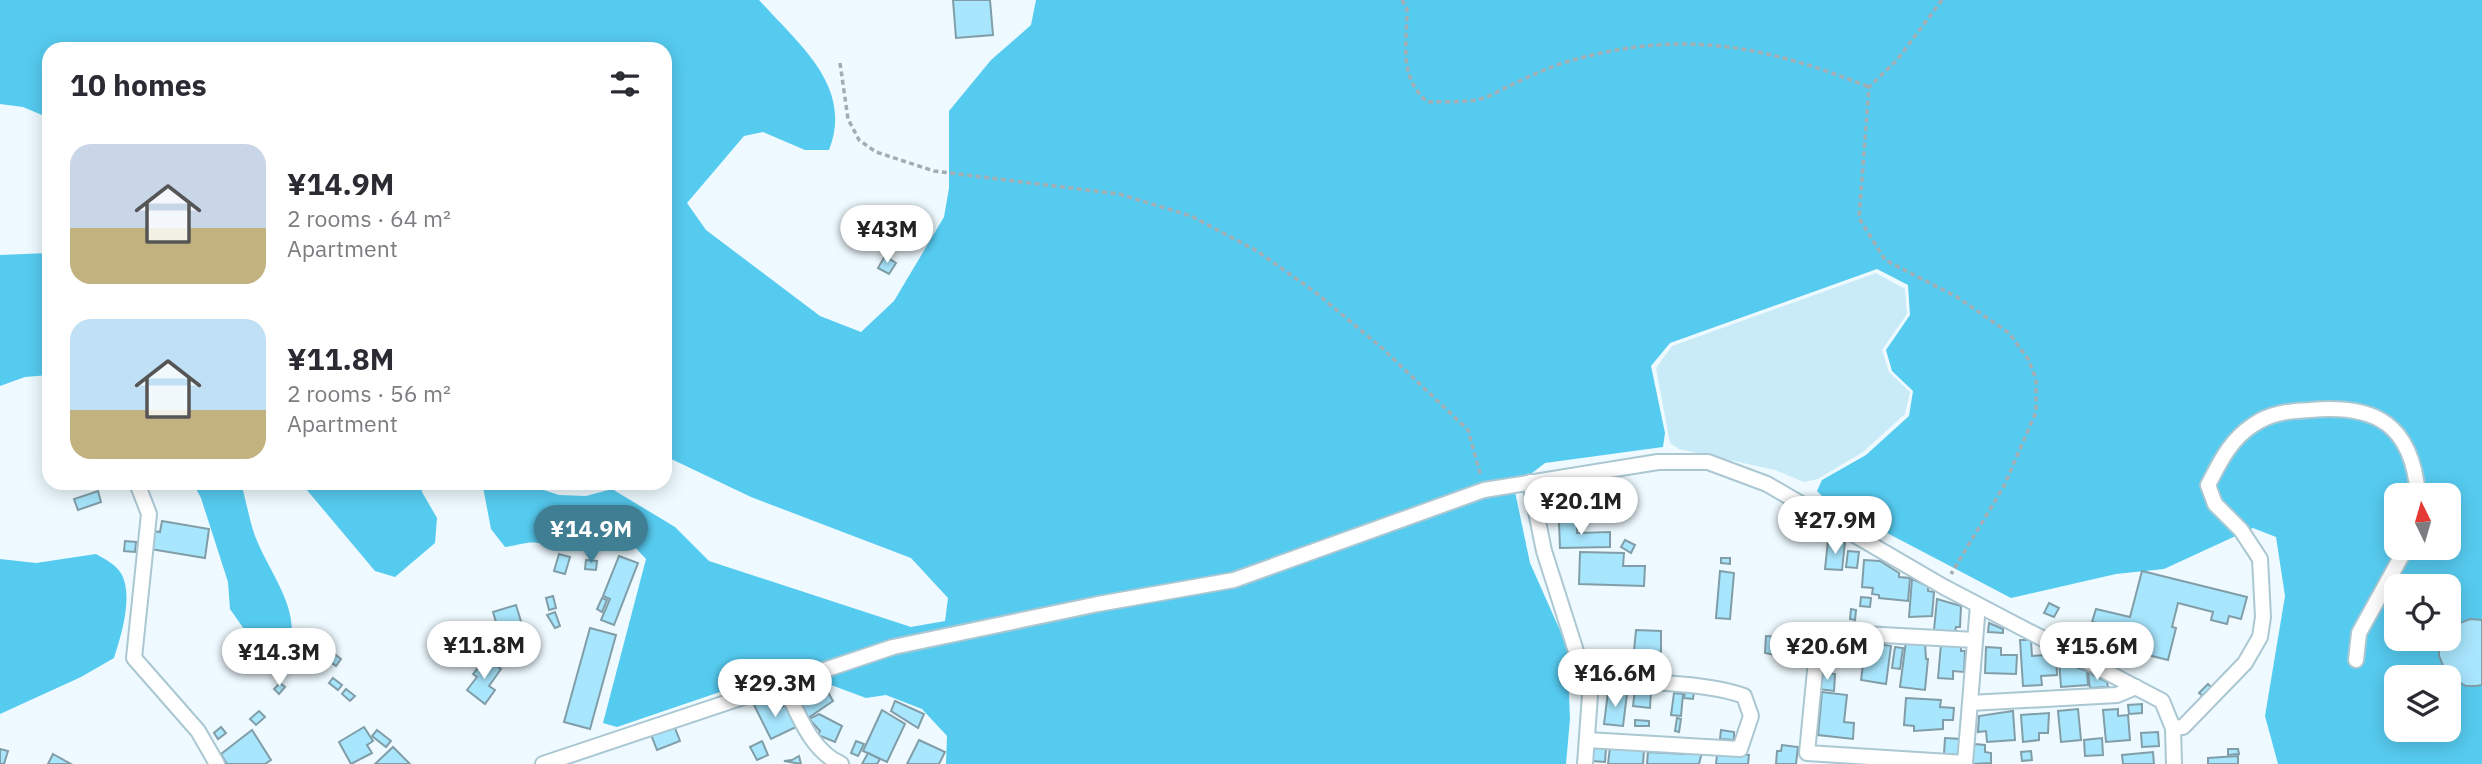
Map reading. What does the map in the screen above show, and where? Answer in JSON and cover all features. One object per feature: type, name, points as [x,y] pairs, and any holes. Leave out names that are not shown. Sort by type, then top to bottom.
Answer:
[{"type":"street","points":[[2173,728],[2183,727],[2245,663],[2260,637],[2263,617],[2260,559],[2241,530],[2215,504],[2208,485],[2228,447],[2253,425],[2278,412],[2339,407],[2366,411],[2394,427],[2408,448],[2416,470],[2417,483]]},
{"type":"street","points":[[543,764],[905,645],[1098,604],[1234,580],[1485,490],[1658,462],[1708,462],[1767,484],[1944,587],[2162,701],[2173,728],[2174,764]]},
{"type":"street","points":[[1530,482],[1544,551],[1590,695],[1585,764]]},
{"type":"street","points":[[140,490],[149,514],[134,658],[198,731],[217,764]]},
{"type":"street","points":[[2356,660],[2359,633],[2399,560]]},
{"type":"street","points":[[1975,640],[1826,632],[1818,640],[1807,753],[1965,763],[1978,605]]},
{"type":"street","points":[[1587,686],[1604,682],[1643,683],[1729,690],[1744,696],[1751,716],[1740,749],[1587,740]]},
{"type":"street","points":[[783,683],[811,738],[827,757],[841,764]]},
{"type":"street","points":[[1970,703],[2118,695],[2136,687]]},
{"type":"path","points":[[1402,0],[1407,9],[1406,72],[1412,89],[1427,102],[1482,99],[1536,73],[1574,60],[1651,47],[1716,44],[1748,48],[1811,64],[1869,87]]},
{"type":"path","points":[[1942,0],[1897,60],[1869,87],[1859,218],[1885,260],[1957,298],[2009,333],[2028,359],[2036,379],[2036,412],[2004,486],[1944,587]]},
{"type":"path","points":[[840,63],[848,120],[859,140],[876,152],[934,171],[1119,194],[1191,216],[1257,251],[1315,292],[1382,348],[1468,430],[1485,490]]},
{"type":"shaded area","points":[[0,0],[759,0],[805,50],[828,86],[834,106],[835,127],[829,150],[805,150],[763,132],[744,136],[687,203],[706,230],[820,316],[861,332],[894,301],[944,217],[949,188],[949,111],[991,60],[1031,25],[1036,0],[2482,0],[2482,764],[2278,764],[2265,716],[2285,596],[2276,537],[2253,528],[2164,569],[2116,574],[2011,598],[1828,502],[1817,491],[1822,480],[1866,455],[1909,416],[1913,391],[1892,371],[1886,350],[1910,315],[1908,285],[1877,269],[1670,343],[1651,366],[1665,433],[1663,447],[1545,463],[1514,487],[1530,563],[1567,646],[1570,719],[1566,764],[946,764],[947,736],[922,709],[886,695],[866,698],[831,685],[808,662],[617,727],[603,723],[646,559],[630,542],[594,550],[534,543],[505,547],[491,529],[484,490],[544,490],[559,495],[586,496],[614,490],[675,527],[709,561],[911,627],[945,621],[948,598],[911,558],[751,497],[672,459],[672,42],[42,42],[42,115],[23,107],[0,104]]},
{"type":"shaded area","points":[[42,253],[42,376],[25,377],[0,386],[0,255]]},
{"type":"shaded area","points":[[1876,273],[1905,289],[1907,314],[1882,350],[1889,372],[1910,392],[1905,414],[1863,452],[1818,479],[1804,482],[1775,470],[1679,449],[1670,443],[1656,368],[1672,346]]},
{"type":"shaded area","points":[[197,490],[243,490],[255,536],[289,609],[292,640],[288,657],[271,659],[253,642],[230,609],[228,582]]},
{"type":"shaded area","points":[[307,490],[422,490],[437,518],[435,543],[395,577],[375,571]]},
{"type":"shaded area","points":[[96,554],[117,568],[125,584],[125,617],[114,658],[81,677],[0,714],[0,559],[36,563]]},
{"type":"building","points":[[953,0],[990,0],[993,35],[956,38]]},
{"type":"building","points":[[885,256],[896,263],[889,274],[878,268]]},
{"type":"building","points":[[98,491],[101,502],[78,510],[74,499]]},
{"type":"building","points":[[1599,495],[1617,495],[1617,522],[1599,522]]},
{"type":"building","points":[[1562,496],[1574,497],[1573,515],[1561,515]]},
{"type":"building","points":[[162,521],[209,529],[205,558],[150,549],[153,531],[160,532]]},
{"type":"building","points":[[1559,522],[1577,522],[1577,533],[1610,532],[1610,547],[1560,548]]},
{"type":"building","points":[[1625,540],[1635,545],[1631,553],[1621,547]]},
{"type":"building","points":[[125,541],[136,542],[135,552],[124,551]]},
{"type":"building","points":[[1828,541],[1845,542],[1842,570],[1825,569]]},
{"type":"building","points":[[1848,551],[1859,552],[1857,568],[1846,567]]},
{"type":"building","points":[[1580,552],[1624,553],[1623,566],[1645,566],[1644,586],[1579,584]]},
{"type":"building","points":[[559,554],[570,557],[565,574],[554,571]]},
{"type":"building","points":[[619,556],[638,563],[614,625],[601,620],[610,599],[603,596]]},
{"type":"building","points":[[1721,558],[1730,558],[1730,564],[1721,563]]},
{"type":"building","points":[[586,560],[597,561],[596,570],[585,569]]},
{"type":"building","points":[[1864,560],[1880,561],[1899,573],[1899,577],[1910,578],[1908,601],[1879,598],[1879,595],[1872,594],[1873,588],[1862,587]]},
{"type":"building","points":[[1720,571],[1734,573],[1730,619],[1716,618]]},
{"type":"building","points":[[2142,571],[2247,597],[2241,619],[2229,616],[2227,624],[2211,620],[2213,612],[2178,603],[2172,627],[2176,628],[2168,660],[2096,642],[2101,624],[2092,622],[2096,609],[2130,617]]},
{"type":"building","points":[[1912,579],[1928,586],[1928,591],[1934,592],[1932,616],[1909,617]]},
{"type":"building","points":[[553,596],[556,608],[549,610],[546,598]]},
{"type":"building","points":[[1861,597],[1871,598],[1870,607],[1860,606]]},
{"type":"building","points":[[602,598],[607,600],[602,612],[597,609]]},
{"type":"building","points":[[1937,599],[1961,606],[1960,627],[1956,627],[1955,632],[1934,630]]},
{"type":"building","points":[[2049,603],[2059,608],[2054,617],[2044,613]]},
{"type":"building","points":[[516,605],[530,651],[518,654],[517,649],[505,652],[493,612]]},
{"type":"building","points":[[1851,609],[1856,610],[1855,620],[1850,619]]},
{"type":"building","points":[[555,612],[560,626],[555,628],[547,615]]},
{"type":"building","points":[[2470,619],[2482,620],[2482,685],[2466,686],[2461,683],[2461,665],[2443,665],[2439,656],[2439,651],[2461,651],[2461,623]]},
{"type":"building","points":[[1989,623],[2003,629],[2003,633],[1988,632]]},
{"type":"building","points":[[2084,624],[2097,628],[2095,637],[2081,633]]},
{"type":"building","points":[[590,628],[616,635],[590,729],[564,722]]},
{"type":"building","points":[[1636,630],[1661,631],[1661,652],[1634,651]]},
{"type":"building","points":[[1766,636],[1807,639],[1805,661],[1765,653]]},
{"type":"building","points":[[1827,638],[1862,642],[1860,664],[1832,665],[1833,659],[1825,658]]},
{"type":"building","points":[[2020,640],[2031,640],[2032,656],[2056,654],[2057,675],[2041,676],[2042,685],[2023,686]]},
{"type":"building","points":[[1906,641],[1925,643],[1928,659],[1925,690],[1900,687]]},
{"type":"building","points":[[312,642],[320,648],[310,661],[305,658]]},
{"type":"building","points":[[1866,642],[1891,646],[1886,684],[1861,680]]},
{"type":"building","points":[[1941,644],[1961,645],[1961,651],[1965,651],[1964,672],[1953,671],[1953,679],[1938,678]]},
{"type":"building","points":[[1895,647],[1903,648],[1900,669],[1892,668]]},
{"type":"building","points":[[1986,647],[2001,648],[2001,655],[2017,655],[2016,674],[1985,673]]},
{"type":"building","points":[[328,649],[341,659],[336,666],[322,656]]},
{"type":"building","points":[[486,658],[501,669],[489,686],[495,690],[485,704],[467,690],[477,677],[473,674]]},
{"type":"building","points":[[2059,661],[2087,671],[2088,685],[2061,687]]},
{"type":"building","points":[[1820,672],[1835,674],[1834,691],[1818,689]]},
{"type":"building","points":[[2088,672],[2107,682],[2108,687],[2090,688]]},
{"type":"building","points":[[818,675],[833,701],[808,718],[800,703],[806,700],[799,686]]},
{"type":"building","points":[[333,678],[342,685],[338,690],[329,683]]},
{"type":"building","points":[[280,683],[285,687],[279,694],[274,689]]},
{"type":"building","points":[[2208,684],[2214,690],[2205,698],[2199,693]]},
{"type":"building","points":[[346,689],[355,696],[350,701],[342,694]]},
{"type":"building","points":[[1635,689],[1651,690],[1650,708],[1633,706]]},
{"type":"building","points":[[1685,691],[1694,692],[1693,699],[1684,698]]},
{"type":"building","points":[[1608,692],[1627,694],[1623,726],[1604,724]]},
{"type":"building","points":[[1822,692],[1847,695],[1844,722],[1854,723],[1853,739],[1818,735]]},
{"type":"building","points":[[1674,693],[1683,694],[1681,716],[1671,715]]},
{"type":"building","points":[[768,698],[774,711],[785,705],[796,727],[771,739],[754,705]]},
{"type":"building","points":[[1906,698],[1941,700],[1940,707],[1954,708],[1953,720],[1943,720],[1943,729],[1914,731],[1914,726],[1904,725]]},
{"type":"building","points":[[895,701],[924,714],[918,728],[891,711]]},
{"type":"building","points":[[2142,704],[2142,713],[2129,714],[2128,705]]},
{"type":"building","points":[[2078,709],[2081,740],[2061,742],[2058,711]]},
{"type":"building","points":[[2118,709],[2118,716],[2128,715],[2130,740],[2106,742],[2103,710]]},
{"type":"building","points":[[882,710],[905,724],[887,762],[863,751]]},
{"type":"building","points":[[259,711],[265,717],[256,725],[250,719]]},
{"type":"building","points":[[2013,711],[2015,740],[1987,742],[1986,731],[1978,732],[1979,716]]},
{"type":"building","points":[[2049,713],[2048,733],[2039,733],[2039,740],[2023,742],[2021,715]]},
{"type":"building","points":[[819,714],[842,726],[835,742],[818,735],[820,731],[809,719]]},
{"type":"building","points":[[1677,718],[1681,719],[1679,732],[1675,731]]},
{"type":"building","points":[[1635,720],[1649,721],[1649,726],[1635,726]]},
{"type":"building","points":[[673,723],[680,741],[657,750],[650,732]]},
{"type":"building","points":[[221,727],[226,733],[218,739],[214,733]]},
{"type":"building","points":[[364,727],[373,741],[367,745],[372,753],[351,764],[339,742]]},
{"type":"building","points":[[252,730],[271,760],[265,764],[227,764],[221,754]]},
{"type":"building","points":[[377,730],[391,741],[386,747],[372,736]]},
{"type":"building","points":[[1721,730],[1734,732],[1734,740],[1720,739]]},
{"type":"building","points":[[2158,732],[2159,746],[2142,747],[2141,733]]},
{"type":"building","points":[[1945,738],[1961,739],[1960,755],[1944,754]]},
{"type":"building","points":[[2102,738],[2103,755],[2085,756],[2084,740]]},
{"type":"building","points":[[919,740],[945,752],[939,764],[907,764]]},
{"type":"building","points":[[762,741],[768,755],[757,760],[750,747]]},
{"type":"building","points":[[856,741],[864,744],[858,756],[851,753]]},
{"type":"building","points":[[1974,744],[1985,745],[1985,752],[1991,753],[1991,763],[1972,764]]},
{"type":"building","points":[[1782,745],[1798,747],[1796,764],[1776,764],[1777,751],[1781,751]]},
{"type":"building","points":[[393,747],[410,764],[375,764]]},
{"type":"building","points":[[1610,747],[1644,750],[1643,764],[1608,764]]},
{"type":"building","points":[[1593,748],[1606,749],[1605,762],[1592,761]]},
{"type":"building","points":[[0,749],[8,751],[4,764],[0,764]]},
{"type":"building","points":[[2228,749],[2238,749],[2239,754],[2228,755]]},
{"type":"building","points":[[1685,750],[1702,752],[1699,764],[1647,764],[1648,752],[1685,754]]},
{"type":"building","points":[[2031,751],[2032,760],[2022,761],[2021,752]]},
{"type":"building","points":[[2153,752],[2154,764],[2123,764],[2122,755]]},
{"type":"building","points":[[868,753],[880,759],[877,764],[862,764]]},
{"type":"building","points":[[53,754],[71,764],[48,764]]},
{"type":"building","points":[[1717,755],[1749,755],[1748,764],[1716,764]]},
{"type":"building","points":[[799,756],[801,764],[784,761],[792,760]]},
{"type":"building","points":[[2238,756],[2238,764],[2208,764],[2208,758]]}]
